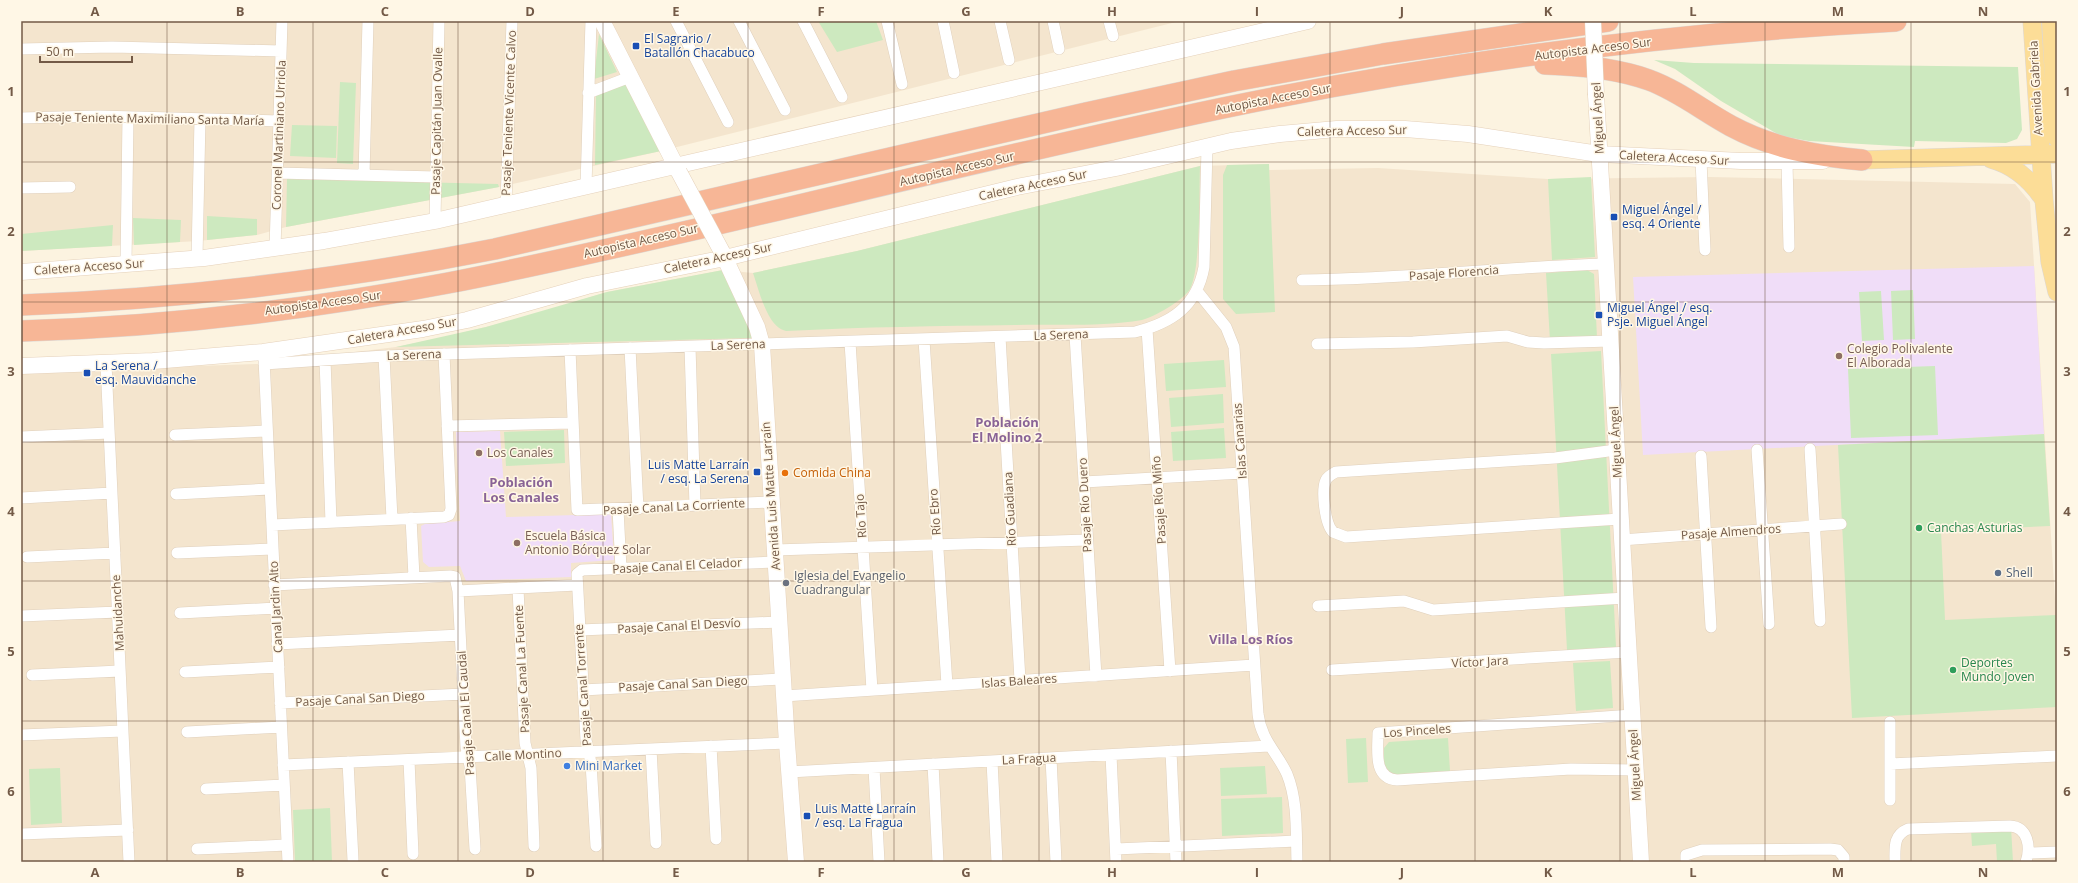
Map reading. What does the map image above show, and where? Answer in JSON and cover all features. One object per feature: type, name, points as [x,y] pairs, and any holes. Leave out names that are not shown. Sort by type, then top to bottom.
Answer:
[{"type":"highway","points":[[1569,26],[1589,21]]},
{"type":"highway","name":"Autopista Acceso Sur","points":[[21,305],[203,294],[321,280],[432,262],[495,249],[1190,90],[1384,54],[1608,21]]},
{"type":"highway","name":"Autopista Acceso Sur","points":[[21,331],[108,327],[221,317],[324,304],[438,285],[583,255],[1222,109],[1352,84],[1482,63],[1716,34],[1896,21]]},
{"type":"highway","points":[[1482,63],[1565,65],[1601,68],[1630,74],[1663,86],[1730,126],[1765,141],[1811,154],[1862,160]]},
{"type":"main road","name":"Caletera Acceso Sur","points":[[21,272],[197,258],[275,249],[435,221],[586,186],[677,169],[1308,21]]},
{"type":"main road","name":"Miguel Ángel","points":[[1593,21],[1616,450],[1641,862]]},
{"type":"main road","name":"Avenida Gabriela","points":[[2032,21],[2049,155],[2044,200],[2050,262],[2057,292]]},
{"type":"main road","name":"Avenida Gabriela","points":[[2051,21],[2057,138]]},
{"type":"main road","name":"Avenida Luis Matte Larraín","points":[[594,22],[630,77],[723,255],[757,327],[762,345],[786,743],[796,862]]},
{"type":"main road","name":"Caletera Acceso Sur","points":[[21,366],[264,358],[423,329],[467,320],[587,286],[1017,187],[1256,137],[1298,132],[1337,129],[1405,129],[1468,134],[1600,154],[1701,160],[1787,162],[2049,155]]},
{"type":"main road","points":[[1984,157],[2004,164],[2022,175],[2038,191],[2044,200]]},
{"type":"street","name":"Coronel Martiniano Urriola","points":[[275,249],[282,21]]},
{"type":"street","points":[[364,175],[368,21]]},
{"type":"street","name":"Pasaje Capitán Juan Ovalle","points":[[435,221],[440,21]]},
{"type":"street","name":"Pasaje Teniente Vicente Calvo","points":[[506,205],[512,21]]},
{"type":"street","points":[[676,21],[728,122]]},
{"type":"street","points":[[739,21],[785,110]]},
{"type":"street","points":[[803,21],[842,97]]},
{"type":"street","points":[[887,21],[902,84]]},
{"type":"street","points":[[943,21],[954,73]]},
{"type":"street","points":[[1000,21],[1009,60]]},
{"type":"street","points":[[1053,21],[1059,49]]},
{"type":"street","points":[[1109,21],[1113,36]]},
{"type":"street","points":[[586,186],[588,93],[594,22]]},
{"type":"street","points":[[21,49],[112,47],[281,51]]},
{"type":"street","points":[[588,93],[630,77]]},
{"type":"street","points":[[126,264],[128,117]]},
{"type":"street","name":"Pasaje Teniente Maximiliano Santa María","points":[[21,118],[128,117],[279,121]]},
{"type":"street","points":[[197,258],[200,119]]},
{"type":"street","points":[[1197,291],[1204,268],[1207,147]]},
{"type":"street","points":[[1701,160],[1705,250]]},
{"type":"street","points":[[1787,162],[1790,247]]},
{"type":"street","points":[[278,173],[436,177]]},
{"type":"street","points":[[21,188],[70,187]]},
{"type":"street","name":"Pasaje Florencia","points":[[1302,280],[1361,280],[1456,274],[1539,266],[1606,264]]},
{"type":"street","name":"La Serena","points":[[264,358],[326,360],[384,356],[1123,333],[1147,329],[1174,316],[1197,291]]},
{"type":"street","name":"Islas Canarias","points":[[1197,291],[1226,327],[1232,340],[1258,721],[1264,737],[1281,763],[1290,783],[1294,803],[1297,862]]},
{"type":"street","name":"Pasaje Río Miño","points":[[1147,329],[1170,671]]},
{"type":"street","name":"Pasaje Río Duero","points":[[1075,335],[1096,676]]},
{"type":"street","points":[[1317,344],[1413,342],[1507,336],[1528,342],[1544,343],[1610,341]]},
{"type":"street","name":"Río Guadiana","points":[[1000,337],[1020,680]]},
{"type":"street","name":"Río Ebro","points":[[924,340],[947,685]]},
{"type":"street","name":"Río Tajo","points":[[850,342],[872,690]]},
{"type":"street","points":[[690,347],[695,506]]},
{"type":"street","points":[[630,348],[638,508]]},
{"type":"street","points":[[447,426],[572,423],[570,350]]},
{"type":"street","points":[[272,525],[444,517],[449,515],[451,509],[444,354]]},
{"type":"street","points":[[384,356],[392,519]]},
{"type":"street","name":"Canal Jardin Alto","points":[[264,358],[288,862]]},
{"type":"street","points":[[326,360],[331,522]]},
{"type":"street","name":"Mahuidanche","points":[[106,364],[129,862]]},
{"type":"street","name":"Pasaje Canal La Corriente","points":[[572,423],[577,510],[772,502]]},
{"type":"street","points":[[175,435],[267,431]]},
{"type":"street","points":[[21,437],[109,433]]},
{"type":"street","points":[[1810,449],[1820,621]]},
{"type":"street","points":[[1616,450],[1554,458],[1336,472],[1328,477],[1325,484],[1326,522],[1332,532],[1346,536],[1620,519]]},
{"type":"street","points":[[1757,450],[1769,624]]},
{"type":"street","points":[[1701,456],[1711,627]]},
{"type":"street","points":[[1084,482],[1242,473]]},
{"type":"street","points":[[176,494],[270,489]]},
{"type":"street","points":[[21,498],[112,494]]},
{"type":"street","points":[[618,509],[621,568]]},
{"type":"street","points":[[274,585],[414,577],[411,518]]},
{"type":"street","name":"Pasaje Almendros","points":[[1622,540],[1841,524]]},
{"type":"street","name":"Pasaje Canal El Celador","points":[[578,572],[775,556],[863,547],[1087,540]]},
{"type":"street","points":[[177,553],[273,548]]},
{"type":"street","points":[[27,557],[115,553]]},
{"type":"street","name":"Pasaje Canal Torrente","points":[[578,572],[577,585],[583,690],[596,846]]},
{"type":"street","name":"Pasaje Canal El Caudal","points":[[414,577],[456,577],[475,850]]},
{"type":"street","points":[[458,591],[577,585]]},
{"type":"street","name":"Pasaje Canal La Fuente","points":[[518,588],[525,743],[531,768],[534,846]]},
{"type":"street","points":[[1318,606],[1404,601],[1433,610],[1625,598]]},
{"type":"street","points":[[180,613],[276,608]]},
{"type":"street","points":[[21,616],[118,612]]},
{"type":"street","name":"Pasaje Canal El Desvío","points":[[580,630],[779,622]]},
{"type":"street","points":[[277,644],[460,635]]},
{"type":"street","name":"Víctor Jara","points":[[1332,670],[1628,652]]},
{"type":"street","name":"Islas Baleares","points":[[784,696],[1254,665]]},
{"type":"street","points":[[185,672],[278,668]]},
{"type":"street","points":[[32,675],[120,671]]},
{"type":"street","name":"Pasaje Canal San Diego","points":[[583,690],[782,679]]},
{"type":"street","name":"Pasaje Canal San Diego","points":[[280,702],[463,694]]},
{"type":"street","name":"Los Pinceles","points":[[1632,715],[1378,733],[1378,765],[1387,777],[1397,780],[1570,769],[1635,770]]},
{"type":"street","points":[[1890,722],[1890,800]]},
{"type":"street","points":[[187,732],[281,727]]},
{"type":"street","points":[[21,735],[123,731]]},
{"type":"street","name":"Calle Montino","points":[[283,765],[786,743]]},
{"type":"street","points":[[711,746],[716,840]]},
{"type":"street","name":"La Fragua","points":[[789,772],[1269,746]]},
{"type":"street","points":[[651,749],[656,843]]},
{"type":"street","points":[[1170,751],[1176,862]]},
{"type":"street","points":[[1111,755],[1116,862]]},
{"type":"street","points":[[1890,764],[2057,756]]},
{"type":"street","points":[[1051,758],[1056,862]]},
{"type":"street","points":[[409,760],[413,854]]},
{"type":"street","points":[[992,761],[997,862]]},
{"type":"street","points":[[348,762],[353,860]]},
{"type":"street","points":[[933,764],[938,862]]},
{"type":"street","points":[[874,768],[879,862]]},
{"type":"street","points":[[206,789],[284,785]]},
{"type":"street","points":[[1896,862],[1896,844],[1898,836],[1908,829],[2018,826],[2026,837],[2028,858],[2057,852]]},
{"type":"street","points":[[21,834],[128,830]]},
{"type":"street","points":[[1116,849],[1296,841]]},
{"type":"street","points":[[197,849],[287,845]]},
{"type":"street","points":[[1686,862],[1686,855],[1702,850],[1822,849],[1838,850],[1844,857],[1844,862]]},
{"type":"shaded area","points":[[21,21],[1180,21],[661,151],[499,187],[286,227],[257,235],[198,241],[21,251]]},
{"type":"shaded area","points":[[1269,164],[1269,170],[1378,168],[1548,179],[1710,177],[2015,184],[2030,202],[2056,615],[2057,862],[21,862],[21,372],[257,364],[396,347],[445,337],[522,318],[607,292],[723,270],[753,273],[857,251],[1200,166]]},
{"type":"shaded area","name":"Colegio Polivalente El Alborada","points":[[2034,266],[2044,434],[1643,455],[1633,277]]},
{"type":"shaded area","name":"Escuela Básica Antonio Bórquez Solar","points":[[500,431],[506,517],[611,514],[614,560],[571,563],[571,577],[466,581],[460,566],[429,567],[423,562],[421,526],[425,524],[460,521],[456,432]]},
{"type":"green space","points":[[818,21],[876,21],[883,40],[837,52]]},
{"type":"green space","points":[[599,34],[617,72],[594,79]]},
{"type":"green space","points":[[1654,60],[1694,63],[2018,67],[2022,130],[2017,139],[2006,143],[1915,141],[1914,147],[1809,141],[1781,136],[1721,101],[1675,69]]},
{"type":"green space","points":[[627,80],[661,151],[595,165],[596,94]]},
{"type":"green space","points":[[340,82],[356,83],[353,164],[337,163]]},
{"type":"green space","points":[[292,125],[337,126],[336,158],[290,156]]},
{"type":"green space","points":[[1269,164],[1275,312],[1236,314],[1223,299],[1223,175],[1227,165]]},
{"type":"green space","points":[[1200,166],[1198,248],[1194,279],[1190,289],[1182,298],[1168,308],[1142,320],[1111,324],[901,327],[786,331],[779,328],[769,315],[761,298],[753,273],[857,251]]},
{"type":"green space","points":[[1591,177],[1595,257],[1552,260],[1548,179]]},
{"type":"green space","points":[[287,179],[498,184],[499,187],[286,227]]},
{"type":"green space","points":[[207,216],[257,219],[257,235],[207,240]]},
{"type":"green space","points":[[133,218],[181,220],[180,242],[134,245]]},
{"type":"green space","points":[[113,225],[112,246],[21,251],[21,234]]},
{"type":"green space","points":[[723,270],[755,333],[752,338],[396,347],[486,327],[607,292]]},
{"type":"green space","points":[[1587,270],[1594,274],[1597,338],[1550,341],[1546,273]]},
{"type":"green space","points":[[1913,290],[1915,339],[1893,340],[1891,291]]},
{"type":"green space","points":[[1881,291],[1884,340],[1862,341],[1859,292]]},
{"type":"green space","points":[[1601,351],[1616,647],[1567,650],[1551,354]]},
{"type":"green space","points":[[1224,360],[1226,387],[1166,391],[1164,364]]},
{"type":"green space","points":[[1935,366],[1938,435],[1851,438],[1848,369]]},
{"type":"green space","points":[[1223,394],[1224,423],[1171,427],[1169,398]]},
{"type":"green space","points":[[1224,428],[1226,458],[1173,461],[1171,432]]},
{"type":"green space","points":[[564,430],[565,463],[506,466],[504,432]]},
{"type":"green space","points":[[2044,434],[2050,526],[1941,531],[1945,620],[2056,615],[2057,707],[1852,718],[1838,445]]},
{"type":"green space","points":[[1610,661],[1613,708],[1576,711],[1573,663]]},
{"type":"green space","points":[[1366,738],[1368,782],[1348,783],[1346,739]]},
{"type":"green space","points":[[1448,738],[1450,771],[1390,775],[1384,768],[1384,748],[1389,742]]},
{"type":"green space","points":[[1265,766],[1267,794],[1221,796],[1220,768]]},
{"type":"green space","points":[[60,768],[62,823],[31,825],[29,769]]},
{"type":"green space","points":[[1282,797],[1283,833],[1222,836],[1221,799]]},
{"type":"green space","points":[[330,808],[332,862],[295,862],[293,810]]},
{"type":"green space","points":[[2011,827],[2013,862],[1997,862],[1996,844],[1972,846],[1971,830]]},
{"type":"place","name":"El Sagrario / Batallón Chacabuco","points":[[636,46]]},
{"type":"place","name":"Miguel Ángel / esq. 4 Oriente","points":[[1614,217]]},
{"type":"place","name":"Miguel Ángel / esq. Psje. Miguel Ángel","points":[[1599,315]]},
{"type":"place","name":"Colegio Polivalente El Alborada","points":[[1839,356]]},
{"type":"place","name":"La Serena / esq. Mauvidanche","points":[[87,373]]},
{"type":"place","name":"Los Canales","points":[[479,453]]},
{"type":"place","name":"Luis Matte Larraín / esq. La Serena","points":[[757,472]]},
{"type":"place","name":"Comida China","points":[[785,473]]},
{"type":"place","name":"Canchas Asturias","points":[[1919,528]]},
{"type":"place","name":"Escuela Básica Antonio Bórquez Solar","points":[[517,543]]},
{"type":"place","name":"Shell","points":[[1998,573]]},
{"type":"place","name":"Iglesia del Evangelio Cuadrangular","points":[[786,583]]},
{"type":"place","name":"Deportes Mundo Joven","points":[[1953,670]]},
{"type":"place","name":"Mini Market","points":[[567,766]]},
{"type":"place","name":"Luis Matte Larraín / esq. La Fragua","points":[[807,816]]},
{"type":"district","name":"Población El Molino 2","points":[[1007,430]]},
{"type":"district","name":"Población Los Canales","points":[[521,490]]},
{"type":"district","name":"Villa Los Ríos","points":[[1251,639]]}]
